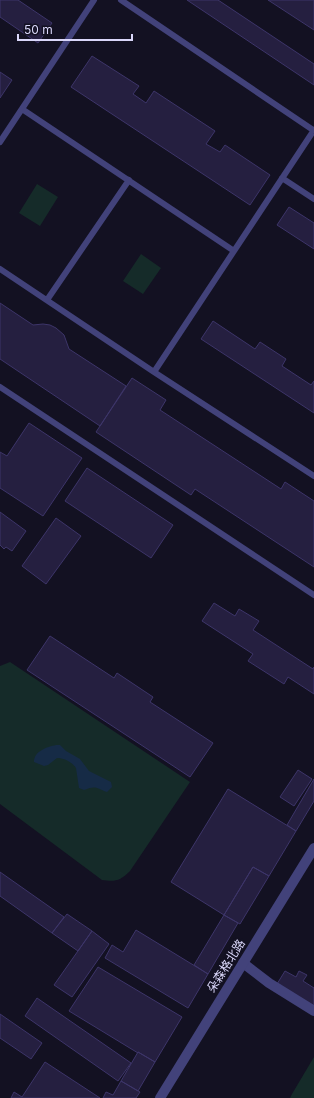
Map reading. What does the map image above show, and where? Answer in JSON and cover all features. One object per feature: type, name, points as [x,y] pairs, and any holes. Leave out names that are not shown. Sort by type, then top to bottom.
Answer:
[{"type":"street","name":"朵森格北路","points":[[160,1098],[314,848]]},
{"type":"street","points":[[243,963],[269,983],[314,1010]]},
{"type":"lane","points":[[0,142],[94,0]]},
{"type":"lane","points":[[121,0],[313,130],[154,372]]},
{"type":"lane","points":[[22,109],[234,251]]},
{"type":"lane","points":[[282,178],[314,199]]},
{"type":"lane","points":[[47,300],[129,180]]},
{"type":"lane","points":[[0,269],[154,372],[314,476]]},
{"type":"lane","points":[[0,387],[314,595]]},
{"type":"green space","points":[[37,184],[58,197],[40,226],[19,213]]},
{"type":"green space","points":[[141,254],[161,268],[143,294],[123,281]]},
{"type":"green space","points":[[10,662],[190,782],[130,871],[120,879],[114,881],[102,880],[0,804],[0,666]]},
{"type":"green space","points":[[314,1057],[314,1098],[290,1098],[292,1094]]},
{"type":"water","points":[[60,745],[66,751],[80,759],[89,771],[111,782],[112,787],[107,792],[96,788],[84,790],[79,788],[76,768],[70,762],[62,759],[57,758],[48,765],[44,766],[34,762],[36,755],[39,752],[45,748]]},
{"type":"building","points":[[0,0],[18,0],[52,23],[38,43],[0,17]]},
{"type":"building","points":[[187,0],[218,0],[314,64],[314,85]]},
{"type":"building","points":[[268,0],[314,0],[314,30]]},
{"type":"building","points":[[92,56],[139,86],[133,94],[146,103],[154,91],[215,131],[206,144],[220,152],[225,145],[270,175],[250,205],[71,87]]},
{"type":"building","points":[[0,72],[12,80],[0,98]]},
{"type":"building","points":[[289,207],[314,223],[314,249],[277,225]]},
{"type":"building","points":[[0,303],[33,325],[43,324],[56,328],[64,335],[69,349],[126,386],[100,426],[0,359]]},
{"type":"building","points":[[213,321],[255,349],[260,342],[286,359],[282,366],[311,385],[314,381],[314,413],[201,339]]},
{"type":"building","points":[[132,378],[166,400],[160,410],[281,489],[285,482],[314,501],[314,567],[195,489],[191,495],[96,432]]},
{"type":"building","points":[[29,423],[82,458],[43,516],[0,488],[0,452],[7,456]]},
{"type":"building","points":[[87,468],[173,525],[151,558],[65,501]]},
{"type":"building","points":[[0,512],[26,531],[12,551],[6,547],[4,549],[0,545]]},
{"type":"building","points":[[56,518],[81,536],[46,584],[22,566]]},
{"type":"building","points":[[214,603],[235,616],[239,609],[259,621],[253,630],[313,669],[314,667],[314,694],[288,677],[284,684],[248,661],[253,654],[202,621]]},
{"type":"building","points":[[50,636],[114,678],[117,673],[153,697],[150,702],[213,743],[190,777],[27,670]]},
{"type":"building","points":[[298,770],[312,779],[294,806],[280,797]]},
{"type":"building","points":[[314,779],[314,801],[296,831],[287,825]]},
{"type":"building","points":[[228,789],[296,831],[269,876],[253,867],[224,915],[171,882]]},
{"type":"building","points":[[253,867],[269,876],[240,924],[224,915]]},
{"type":"building","points":[[0,872],[64,917],[52,933],[0,896]]},
{"type":"building","points":[[67,914],[92,931],[78,951],[52,933]]},
{"type":"building","points":[[224,915],[238,923],[208,974],[194,965]]},
{"type":"building","points":[[136,930],[208,974],[188,1008],[105,958],[112,945],[123,952]]},
{"type":"building","points":[[92,931],[109,944],[72,997],[54,985]]},
{"type":"building","points":[[98,967],[182,1017],[155,1062],[69,1011]]},
{"type":"building","points":[[285,971],[296,977],[299,971],[307,975],[303,981],[314,988],[314,1006],[277,984]]},
{"type":"building","points":[[37,998],[131,1063],[118,1081],[25,1016]]},
{"type":"building","points":[[0,1014],[42,1043],[31,1059],[0,1038]]},
{"type":"building","points":[[138,1052],[155,1062],[138,1091],[121,1081]]},
{"type":"building","points":[[45,1062],[100,1098],[11,1098],[14,1092],[22,1097]]},
{"type":"building","points":[[121,1081],[140,1092],[136,1098],[103,1098],[106,1092],[113,1095]]}]
